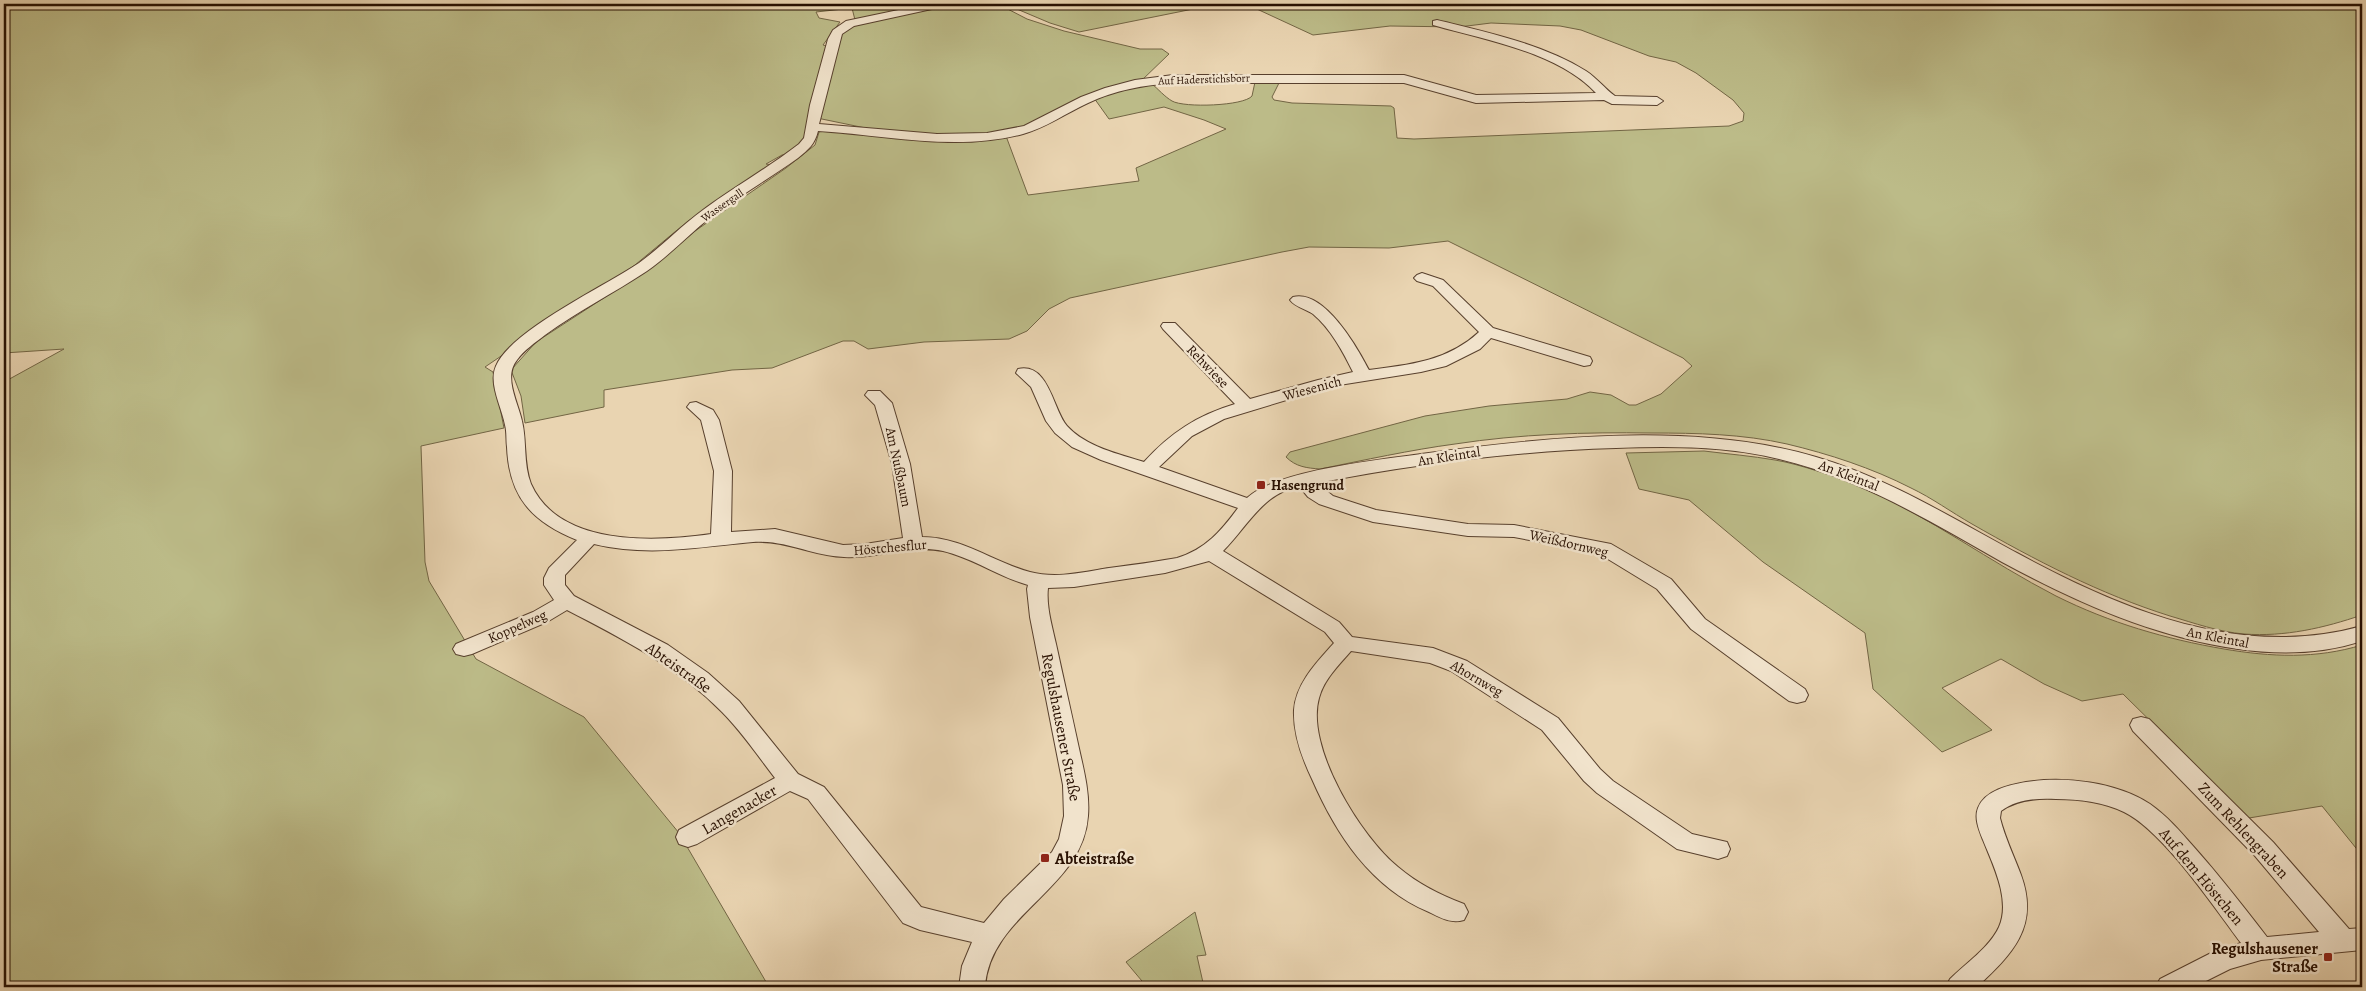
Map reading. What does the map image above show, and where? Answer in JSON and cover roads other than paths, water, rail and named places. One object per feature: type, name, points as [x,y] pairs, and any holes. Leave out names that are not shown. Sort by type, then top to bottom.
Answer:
[{"type":"street","name":"Wassergall","points":[[514,423],[503,375],[504,367],[527,340],[646,265],[716,208],[797,153],[810,138],[816,104],[837,32],[850,23],[942,4]]},
{"type":"street","points":[[1438,23],[1510,45],[1567,66],[1587,77],[1606,96]]},
{"type":"street","name":"Auf Haderstichsborr","points":[[811,127],[942,139],[1002,135],[1026,130],[1086,99],[1108,91],[1150,81],[1172,80],[1404,79],[1476,99],[1606,96],[1617,101],[1657,101]]},
{"type":"street","points":[[1422,278],[1438,283],[1488,332],[1507,336],[1584,361]]},
{"type":"street","points":[[1298,300],[1311,304],[1340,336],[1363,375]]},
{"type":"street","name":"Rehwiese","points":[[1169,326],[1247,406]]},
{"type":"street","name":"Wiesenich","points":[[1148,469],[1174,441],[1192,427],[1214,417],[1320,385],[1363,375],[1405,370],[1441,361],[1470,348],[1488,332]]},
{"type":"street","points":[[1024,373],[1037,381],[1050,414],[1066,435],[1095,451],[1250,506]]},
{"type":"street","name":"Am Nußbaum","points":[[874,395],[883,402],[901,464],[913,543]]},
{"type":"street","points":[[696,407],[707,414],[710,420],[723,472],[721,539]]},
{"type":"street","name":"Höstchesflur","points":[[514,423],[519,473],[523,486],[531,500],[542,514],[563,527],[590,537],[640,545],[668,545],[767,534],[780,535],[822,548],[843,551],[866,550],[913,543],[946,546],[1012,573],[1040,581],[1065,581],[1172,566],[1193,561],[1211,552],[1223,542],[1257,498],[1270,489],[1304,480]]},
{"type":"street","name":"An Kleintal","points":[[1304,480],[1453,455],[1529,446],[1673,441],[1743,446],[1804,459],[1852,475],[1918,506],[2012,559],[2083,595],[2168,627],[2234,642],[2272,645],[2322,644],[2362,633]]},
{"type":"street","name":"Weißdornweg","points":[[1304,480],[1315,493],[1326,500],[1373,516],[1468,530],[1514,531],[1604,548],[1664,584],[1698,624],[1796,695]]},
{"type":"street","name":"Abteistraße","points":[[590,537],[561,566],[553,579],[554,586],[568,601],[660,650],[700,678],[731,707],[790,780],[816,793],[912,915],[920,919],[989,935]]},
{"type":"street","points":[[1211,552],[1332,627],[1346,643],[1321,672],[1311,687],[1307,700],[1307,733],[1312,752],[1341,816],[1359,845],[1409,891],[1428,903],[1455,912]]},
{"type":"street","name":"Regulshausener Straße","points":[[972,987],[974,969],[989,935],[1006,912],[1054,870],[1068,849],[1076,823],[1078,804],[1075,785],[1038,608],[1037,589],[1040,581]]},
{"type":"street","name":"Koppelweg","points":[[464,649],[540,617],[568,601]]},
{"type":"street","name":"Ahornweg","points":[[1346,643],[1433,656],[1459,666],[1544,720],[1592,775],[1605,787],[1686,842],[1718,849]]},
{"type":"street","name":"Zum Rehlengraben","points":[[2141,725],[2352,940]]},
{"type":"street","name":"Langenacker","points":[[688,838],[790,780]]},
{"type":"street","name":"Auf dem Höstchen","points":[[1959,987],[1997,948],[2011,930],[2016,917],[2016,900],[2009,873],[1989,824],[1988,810],[1994,803],[2024,792],[2066,790],[2093,794],[2134,807],[2166,831],[2261,949]]},
{"type":"street","points":[[2170,987],[2224,959],[2261,949],[2352,940]]},
{"type":"place","name":"Hasengrund","points":[[1261,485]]},
{"type":"place","name":"Abteistraße","points":[[1045,858]]},
{"type":"place","name":"Regulshausener Straße","points":[[2328,957]]}]
